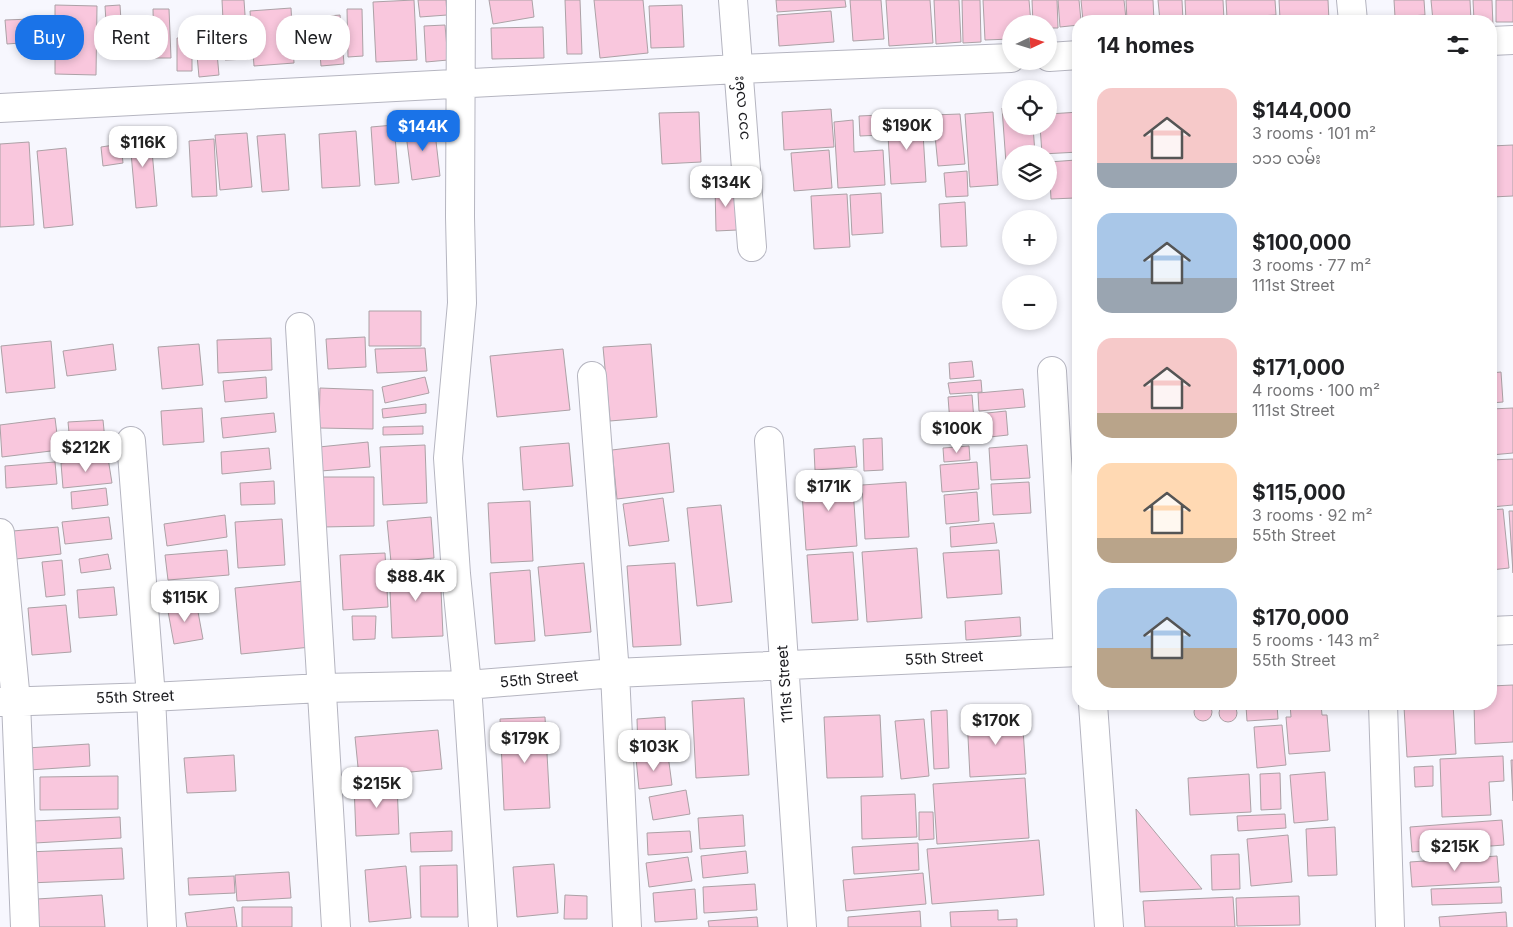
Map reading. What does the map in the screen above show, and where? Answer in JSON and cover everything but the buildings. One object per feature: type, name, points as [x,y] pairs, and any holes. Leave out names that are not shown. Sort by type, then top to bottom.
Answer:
[{"type":"street","points":[[461,0],[460,217],[462,303],[448,458],[456,574],[467,685],[483,927]]},
{"type":"street","name":"၁၁၁ လမ်း","points":[[733,0],[752,247]]},
{"type":"street","points":[[1351,0],[1352,15]]},
{"type":"street","points":[[1497,41],[1513,40]]},
{"type":"street","points":[[1058,57],[1072,56]]},
{"type":"street","points":[[0,108],[738,69],[1002,58]]},
{"type":"street","points":[[300,327],[336,927]]},
{"type":"street","points":[[1052,371],[1072,639]]},
{"type":"street","points":[[592,376],[615,673],[627,927]]},
{"type":"street","points":[[131,441],[151,697],[162,927]]},
{"type":"street","name":"111st Street","points":[[770,441],[802,927]]},
{"type":"street","points":[[0,533],[8,702],[25,927]]},
{"type":"street","points":[[1497,631],[1513,630]]},
{"type":"street","name":"55th Street","points":[[8,702],[322,688],[467,685],[615,673],[1072,652]]},
{"type":"street","points":[[1093,710],[1108,927]]},
{"type":"street","points":[[1383,710],[1390,927]]}]
